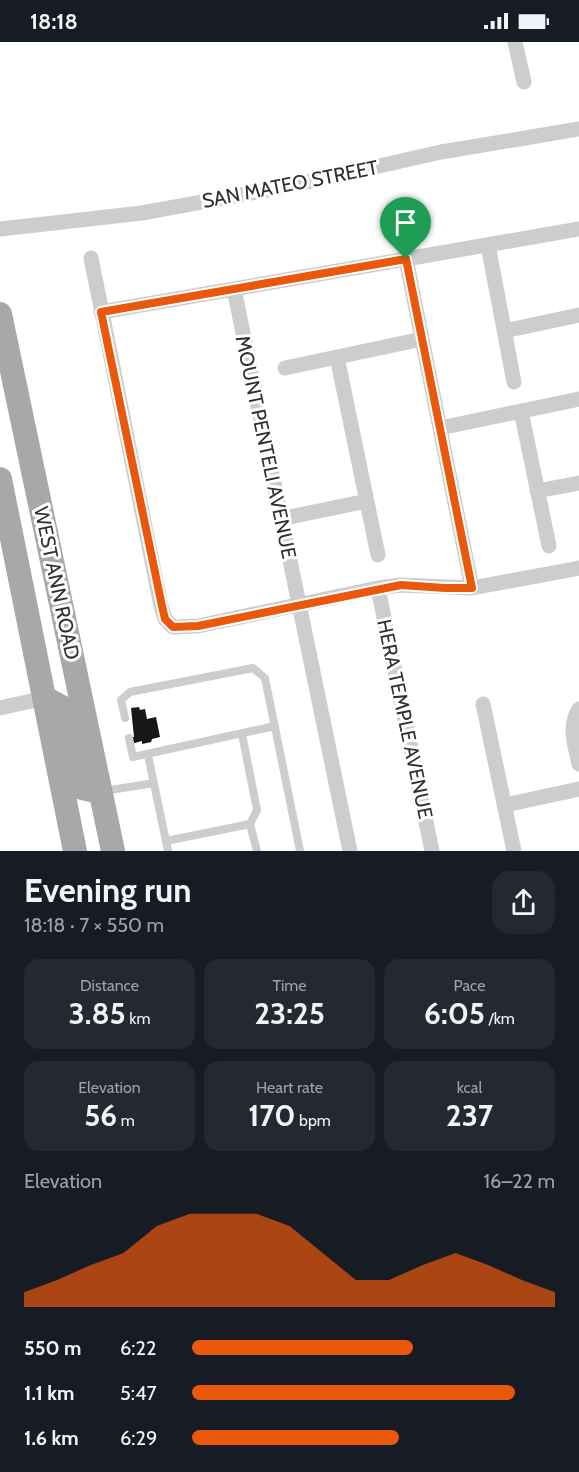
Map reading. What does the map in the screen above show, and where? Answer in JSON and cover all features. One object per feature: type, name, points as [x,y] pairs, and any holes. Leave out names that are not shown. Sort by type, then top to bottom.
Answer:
[{"type":"main road","name":"WEST ANN ROAD","points":[[0,314],[113,851]]},
{"type":"main road","name":"WEST ANN ROAD","points":[[0,479],[75,851]]},
{"type":"main road","points":[[64,611],[58,651],[45,698],[62,707],[69,727],[82,788],[100,792]]},
{"type":"street","points":[[516,42],[524,82]]},
{"type":"street","name":"SAN MATEO STREET","points":[[0,229],[142,213],[295,185],[441,152],[579,129]]},
{"type":"street","points":[[101,312],[579,229]]},
{"type":"street","points":[[488,244],[514,382]]},
{"type":"street","points":[[91,258],[162,606],[165,619],[173,627],[198,626],[378,588],[401,585],[472,588],[579,568]]},
{"type":"street","points":[[406,259],[472,588]]},
{"type":"street","name":"MOUNT PENTELI AVENUE","points":[[234,289],[350,851]]},
{"type":"street","points":[[504,331],[579,315]]},
{"type":"street","points":[[285,368],[422,339]]},
{"type":"street","points":[[337,357],[378,555]]},
{"type":"street","points":[[440,428],[579,399]]},
{"type":"street","points":[[520,411],[549,546]]},
{"type":"street","points":[[537,491],[579,483]]},
{"type":"street","points":[[280,519],[366,501]]},
{"type":"street","name":"HERA TEMPLE AVENUE","points":[[378,588],[432,851]]},
{"type":"street","points":[[0,708],[45,698]]},
{"type":"street","points":[[483,704],[514,851]]},
{"type":"street","points":[[577,713],[572,727],[579,764]]},
{"type":"street","points":[[505,805],[579,789]]},
{"type":"lane","points":[[125,718],[121,700],[130,692],[253,668],[265,678],[300,851]]},
{"type":"lane","points":[[129,738],[133,758],[275,726]]},
{"type":"lane","points":[[242,734],[257,810],[250,824],[256,851]]},
{"type":"lane","points":[[148,755],[168,851]]},
{"type":"lane","points":[[100,792],[154,783]]},
{"type":"lane","points":[[166,841],[250,824]]},
{"type":"building","points":[[139,707],[140,710],[145,709],[147,719],[156,717],[160,737],[152,739],[151,742],[142,744],[142,741],[131,744],[130,737],[134,737],[131,708]]},
{"type":"route","points":[[406,259],[472,588],[401,585],[378,588],[198,626],[173,627],[165,619],[162,606],[101,312],[406,259]]}]
